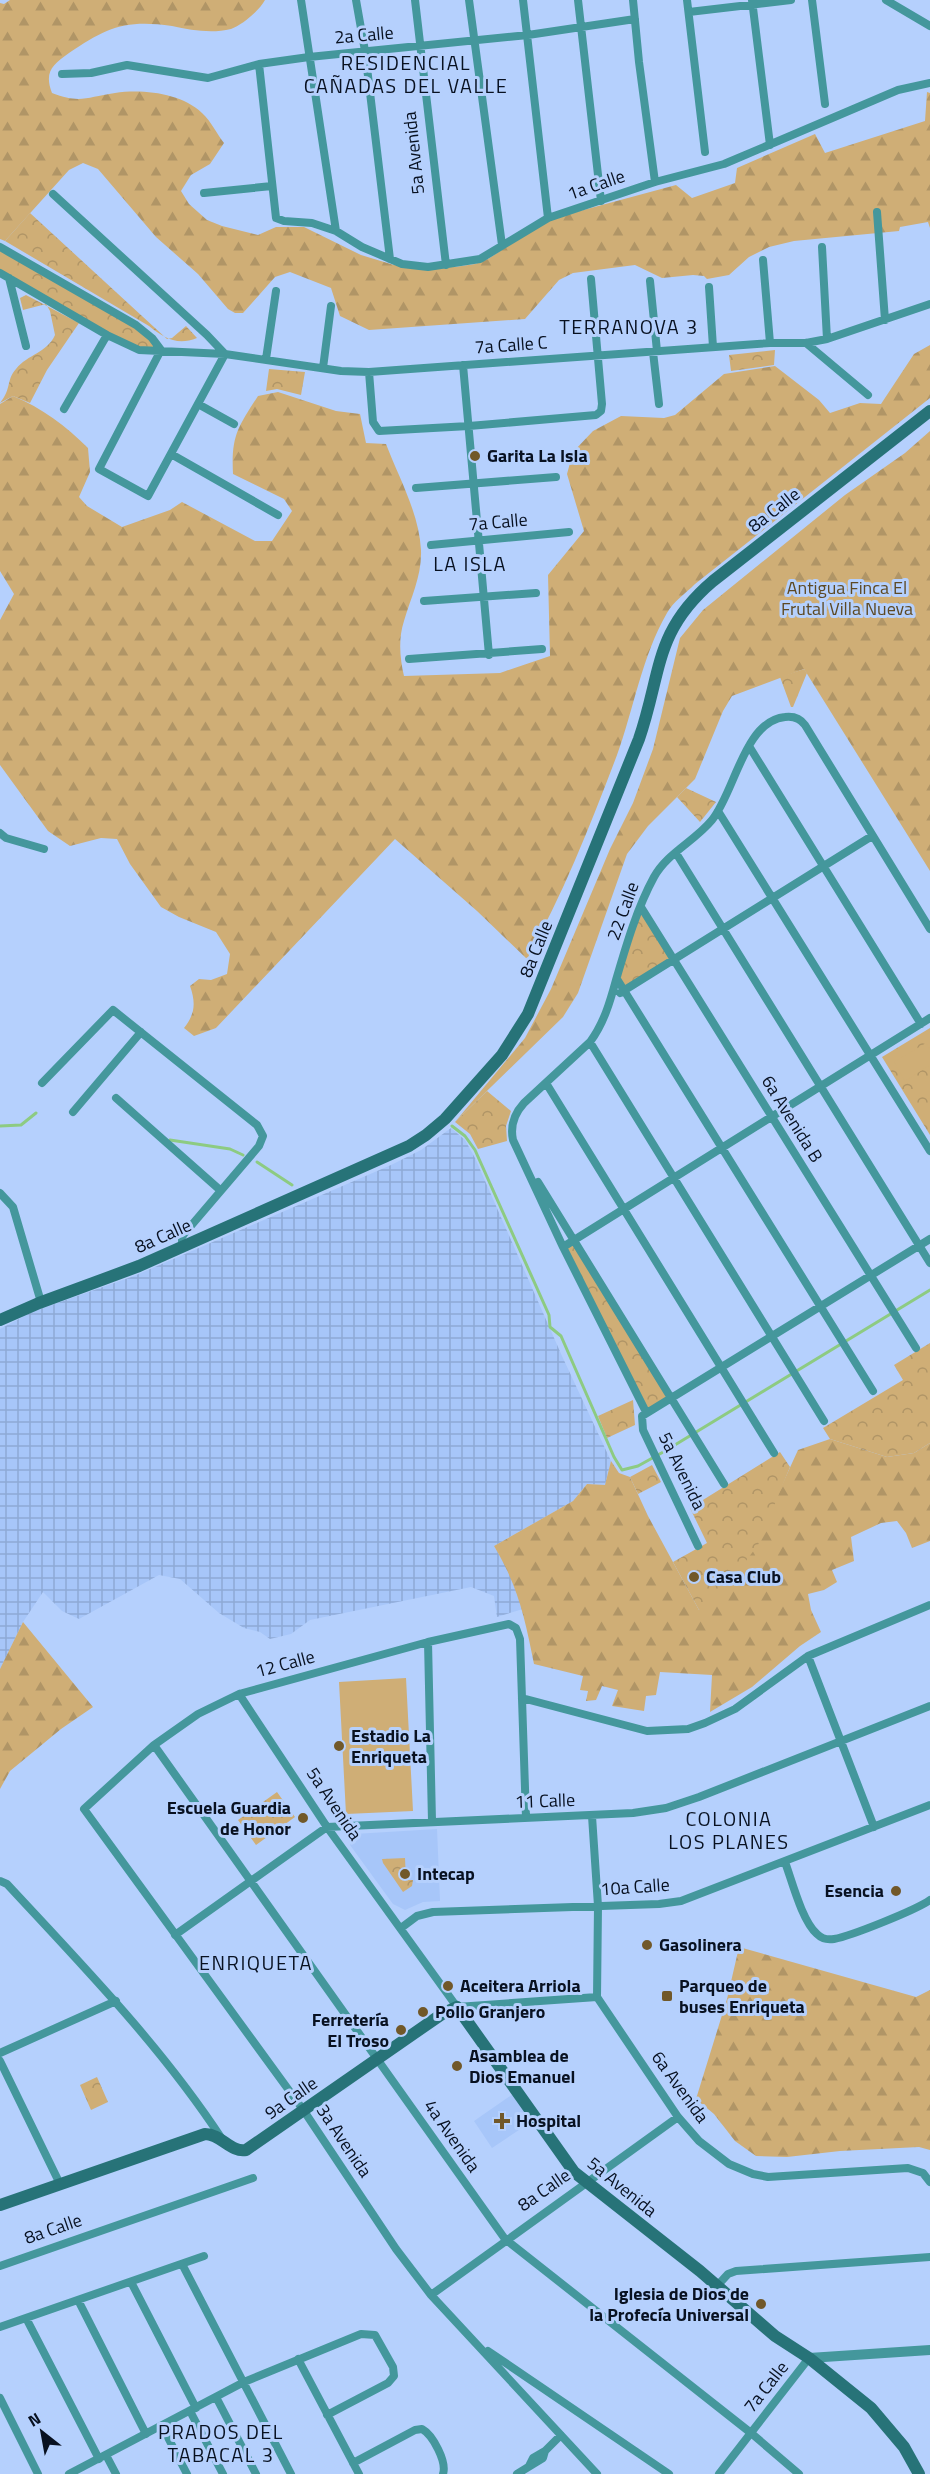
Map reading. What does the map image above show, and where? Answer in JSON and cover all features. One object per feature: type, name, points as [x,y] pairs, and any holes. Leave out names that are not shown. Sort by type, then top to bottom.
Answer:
[{"type":"main road","name":"8a Calle","points":[[0,1320],[41,1302],[132,1269],[398,1152],[426,1135],[445,1119],[502,1055],[528,1014],[639,739],[664,646],[681,614],[713,581],[930,411]]},
{"type":"main road","name":"9a Calle","points":[[0,2205],[198,2136],[211,2134],[238,2151],[246,2150],[442,2014],[458,2007]]},
{"type":"main road","name":"5a Avenida","points":[[458,2007],[574,2172],[717,2286],[775,2336],[809,2358],[871,2408],[904,2447],[919,2474]]},
{"type":"street","points":[[301,0],[336,231]]},
{"type":"street","points":[[356,0],[365,51],[390,259]]},
{"type":"street","name":"5a Avenida","points":[[415,0],[446,265]]},
{"type":"street","points":[[469,0],[502,245]]},
{"type":"street","points":[[523,0],[548,218]]},
{"type":"street","points":[[578,0],[601,201]]},
{"type":"street","points":[[633,0],[655,182]]},
{"type":"street","points":[[687,0],[705,152]]},
{"type":"street","points":[[689,12],[791,0]]},
{"type":"street","points":[[812,0],[825,104]]},
{"type":"street","points":[[886,0],[930,26]]},
{"type":"street","points":[[752,3],[770,145]]},
{"type":"street","name":"2a Calle","points":[[62,74],[91,73],[127,65],[208,78],[259,64],[309,57],[528,35],[635,19]]},
{"type":"street","points":[[204,193],[272,186],[259,64]]},
{"type":"street","name":"1a Calle","points":[[272,186],[276,218],[284,221],[312,223],[336,231],[362,248],[390,259],[416,266],[446,265],[480,258],[548,218],[655,182],[724,164],[898,90],[930,83]]},
{"type":"street","points":[[0,247],[136,325],[152,338],[161,350],[99,469],[148,496],[225,354],[52,194]]},
{"type":"street","points":[[877,212],[885,320]]},
{"type":"street","points":[[822,247],[827,339]]},
{"type":"street","points":[[763,260],[770,343]]},
{"type":"street","name":"7a Calle C","points":[[0,273],[107,335],[139,350],[225,354],[369,372],[770,343],[806,343],[827,339],[930,304]]},
{"type":"street","points":[[9,278],[26,346]]},
{"type":"street","points":[[369,372],[373,422],[376,429],[382,431],[470,426],[591,416],[600,413],[602,404],[591,279]]},
{"type":"street","points":[[650,281],[659,404]]},
{"type":"street","points":[[709,287],[713,347]]},
{"type":"street","points":[[266,358],[276,291]]},
{"type":"street","points":[[323,368],[331,306]]},
{"type":"street","points":[[64,409],[107,335]]},
{"type":"street","points":[[806,343],[868,395]]},
{"type":"street","points":[[463,365],[489,654]]},
{"type":"street","points":[[198,404],[234,424]]},
{"type":"street","points":[[171,454],[278,515]]},
{"type":"street","points":[[416,488],[556,477]]},
{"type":"street","name":"7a Calle","points":[[431,545],[569,532]]},
{"type":"street","points":[[424,601],[536,593]]},
{"type":"street","points":[[409,659],[542,649]]},
{"type":"street","name":"22 Calle","points":[[517,1148],[512,1134],[516,1114],[524,1103],[590,1042],[612,998],[616,979],[641,907],[655,875],[704,828],[718,811],[760,728],[773,720],[788,716],[803,722],[872,836]]},
{"type":"street","points":[[749,746],[921,1024]]},
{"type":"street","points":[[718,811],[930,1151]]},
{"type":"street","points":[[0,833],[6,838],[45,849]]},
{"type":"street","points":[[612,998],[872,836],[930,929]]},
{"type":"street","points":[[676,853],[930,1263]]},
{"type":"street","name":"6a Avenida B","points":[[641,907],[916,1348]]},
{"type":"street","points":[[616,979],[873,1391]]},
{"type":"street","points":[[42,1083],[113,1010],[250,1119],[262,1133],[257,1150],[184,1234],[182,1246]]},
{"type":"street","points":[[563,1248],[930,1018]]},
{"type":"street","points":[[73,1112],[141,1032]]},
{"type":"street","points":[[590,1042],[824,1421]]},
{"type":"street","points":[[546,1083],[774,1453]]},
{"type":"street","points":[[116,1098],[220,1190]]},
{"type":"street","points":[[517,1148],[724,1485]]},
{"type":"street","points":[[517,1148],[563,1248],[646,1412],[930,1239]]},
{"type":"street","points":[[0,1193],[13,1207],[41,1302]]},
{"type":"street","name":"5a Avenida","points":[[646,1412],[642,1416],[641,1423],[698,1546]]},
{"type":"street","points":[[526,1818],[522,1698],[647,1731],[688,1728],[705,1724],[735,1709],[808,1656],[930,1605]]},
{"type":"street","name":"12 Calle","points":[[84,1809],[154,1745],[198,1714],[239,1694],[428,1642],[509,1624],[516,1628],[520,1639],[522,1698]]},
{"type":"street","points":[[428,1642],[432,1821]]},
{"type":"street","points":[[808,1656],[874,1827]]},
{"type":"street","name":"5a Avenida","points":[[239,1694],[327,1827],[458,2007]]},
{"type":"street","name":"11 Calle","points":[[327,1827],[592,1816],[666,1808],[842,1742],[930,1706]]},
{"type":"street","name":"4a Avenida","points":[[154,1745],[505,2239],[751,2433],[799,2474]]},
{"type":"street","name":"10a Calle","points":[[401,1928],[417,1916],[433,1912],[659,1904],[681,1901],[930,1805]]},
{"type":"street","name":"3a Avenida","points":[[84,1809],[304,2111],[396,2249],[431,2295],[479,2344],[597,2474]]},
{"type":"street","points":[[592,1816],[598,1906],[597,1996]]},
{"type":"street","points":[[175,1935],[327,1827]]},
{"type":"street","points":[[785,1862],[803,1910],[817,1934],[828,1939],[842,1937],[930,1900]]},
{"type":"street","points":[[0,1881],[7,1884],[116,2001],[183,2083],[222,2139]]},
{"type":"street","name":"9a Calle","points":[[458,2007],[597,1996]]},
{"type":"street","name":"6a Avenida","points":[[597,1996],[678,2117],[699,2140],[729,2164],[753,2174],[783,2176],[908,2168],[923,2173],[930,2182]]},
{"type":"street","points":[[0,2053],[116,2001]]},
{"type":"street","points":[[0,2061],[60,2184]]},
{"type":"street","name":"8a Calle","points":[[431,2295],[505,2239],[678,2117]]},
{"type":"street","name":"8a Calle","points":[[0,2266],[253,2178]]},
{"type":"street","points":[[0,2327],[204,2256]]},
{"type":"street","points":[[717,2286],[728,2274],[736,2271],[930,2257]]},
{"type":"street","points":[[182,2264],[291,2474]]},
{"type":"street","points":[[131,2282],[223,2474]]},
{"type":"street","points":[[78,2300],[146,2434]]},
{"type":"street","points":[[26,2318],[102,2457],[116,2474]]},
{"type":"street","points":[[75,2473],[244,2382],[361,2334],[370,2333],[379,2339],[393,2367],[394,2376],[388,2383],[327,2415]]},
{"type":"street","points":[[479,2344],[669,2474]]},
{"type":"street","name":"7a Calle","points":[[719,2474],[809,2358],[930,2350]]},
{"type":"street","points":[[298,2359],[358,2474]]},
{"type":"street","points":[[216,2397],[256,2474]]},
{"type":"street","points":[[0,2398],[38,2474]]},
{"type":"street","points":[[162,2426],[187,2474]]},
{"type":"street","points":[[353,2463],[415,2430],[422,2429],[429,2434],[443,2460],[445,2466],[442,2474]]},
{"type":"street","points":[[518,2474],[529,2466],[533,2458],[545,2452],[561,2435]]},
{"type":"shaded area","points":[[451,1128],[465,1140],[475,1158],[611,1461],[605,1485],[587,1484],[573,1501],[494,1546],[510,1573],[523,1609],[497,1617],[494,1596],[471,1587],[310,1620],[291,1634],[270,1639],[260,1632],[244,1628],[219,1613],[180,1579],[159,1575],[79,1619],[62,1611],[43,1592],[23,1622],[0,1669],[0,1329],[32,1312],[134,1276],[391,1165],[421,1150]]},
{"type":"shaded area","name":"Intecap","points":[[437,1829],[440,1901],[423,1902],[405,1910],[393,1904],[350,1845],[354,1834]]},
{"type":"shaded area","points":[[513,2094],[531,2122],[492,2148],[474,2121]]},
{"type":"green space","points":[[10,0],[265,0],[250,17],[231,29],[201,31],[141,24],[105,32],[82,44],[58,61],[49,74],[52,93],[70,98],[84,99],[115,93],[149,92],[173,97],[193,106],[208,120],[224,143],[210,164],[191,175],[181,191],[189,204],[207,220],[258,235],[276,227],[304,227],[361,255],[394,265],[455,267],[475,264],[488,259],[543,223],[576,212],[676,185],[692,198],[735,183],[737,168],[815,134],[825,153],[925,121],[927,92],[930,93],[930,228],[928,222],[900,227],[899,231],[794,241],[769,247],[749,257],[729,275],[707,279],[704,276],[693,275],[662,278],[635,265],[573,273],[559,280],[525,319],[369,330],[340,316],[331,288],[290,272],[275,277],[243,313],[235,313],[228,309],[198,274],[156,237],[98,169],[83,163],[69,170],[5,241],[0,239],[0,3],[4,4]]},
{"type":"green space","points":[[30,213],[164,336],[5,241]]},
{"type":"green space","points":[[0,247],[136,325],[161,350],[139,350],[0,273]]},
{"type":"green space","points":[[26,295],[44,305],[23,310],[20,298]]},
{"type":"green space","points":[[47,306],[79,323],[47,370],[30,403],[13,396],[0,403],[16,369],[47,346],[55,335]]},
{"type":"green space","points":[[186,326],[197,338],[183,341],[169,339]]},
{"type":"green space","points":[[930,345],[930,398],[695,584],[670,609],[651,647],[617,755],[587,833],[553,909],[527,959],[477,911],[395,839],[216,1028],[194,1036],[184,1028],[193,1008],[190,986],[199,979],[211,980],[227,974],[230,954],[216,932],[161,907],[130,864],[117,839],[101,838],[70,846],[48,831],[0,765],[0,620],[14,594],[0,571],[0,404],[13,396],[53,418],[88,448],[90,472],[79,497],[87,506],[122,527],[170,510],[182,502],[255,541],[272,541],[292,511],[284,499],[233,474],[233,450],[237,432],[258,396],[278,392],[336,411],[360,414],[366,443],[386,444],[417,523],[421,560],[416,586],[401,635],[404,676],[500,673],[550,656],[548,575],[584,531],[567,474],[573,452],[593,431],[621,416],[664,418],[675,415],[724,374],[775,366],[819,400],[830,413],[860,403],[881,404],[914,354]]},
{"type":"green space","points":[[775,350],[774,365],[731,371],[729,355]]},
{"type":"green space","points":[[269,369],[305,372],[301,395],[277,389],[266,391]]},
{"type":"green space","name":"Antigua Finca El Frutal Villa Nueva","points":[[930,431],[930,871],[804,669],[732,696],[723,711],[695,779],[648,826],[627,854],[578,993],[563,1017],[455,1122],[525,1038],[551,989],[610,849],[633,803],[653,749],[680,638],[703,610],[845,495],[905,453]]},
{"type":"green space","points":[[804,669],[807,673],[793,707],[791,707],[780,677]]},
{"type":"green space","points":[[686,788],[716,802],[700,822],[677,797]]},
{"type":"green space","points":[[641,907],[672,959],[624,990],[617,979]]},
{"type":"green space","points":[[930,1028],[930,1135],[882,1057]]},
{"type":"green space","points":[[926,1043],[930,1049],[930,1065],[905,1081],[894,1062]]},
{"type":"green space","points":[[487,1091],[511,1111],[506,1126],[507,1141],[478,1149],[470,1134],[455,1122]]},
{"type":"green space","points":[[574,1241],[672,1397],[646,1412],[563,1248]]},
{"type":"green space","points":[[930,1343],[930,1443],[914,1453],[887,1457],[830,1439],[823,1428],[903,1380],[894,1365]]},
{"type":"green space","points":[[633,1400],[635,1425],[607,1438],[598,1416]]},
{"type":"green space","points":[[830,1439],[887,1457],[914,1453],[930,1443],[930,1541],[912,1548],[906,1533],[897,1521],[881,1523],[851,1537],[854,1561],[832,1570],[837,1582],[824,1590],[808,1594],[811,1610],[821,1632],[800,1646],[752,1687],[710,1712],[712,1675],[660,1672],[656,1695],[646,1696],[644,1711],[612,1706],[618,1690],[602,1686],[596,1700],[586,1701],[588,1691],[580,1690],[583,1676],[534,1664],[520,1603],[494,1546],[573,1501],[587,1484],[605,1485],[611,1461],[619,1473],[630,1477],[648,1516],[699,1610],[782,1485],[798,1450]]},
{"type":"green space","points":[[780,1452],[790,1467],[758,1545],[713,1604],[699,1610],[673,1562],[707,1543],[690,1508]]},
{"type":"green space","points":[[652,1465],[661,1482],[638,1494],[630,1477]]},
{"type":"green space","points":[[23,1622],[93,1707],[61,1729],[10,1771],[0,1789],[0,1669]]},
{"type":"green space","points":[[406,1678],[413,1811],[346,1814],[339,1682]]},
{"type":"green space","points":[[277,1792],[295,1817],[256,1845],[238,1820]]},
{"type":"green space","points":[[405,1858],[406,1880],[413,1880],[412,1886],[403,1892],[382,1859]]},
{"type":"green space","points":[[739,1947],[916,1997],[930,1990],[930,2150],[919,2147],[840,2151],[787,2157],[756,2156],[735,2141],[714,2114],[696,2099],[727,1999]]},
{"type":"green space","points":[[97,2077],[108,2102],[91,2110],[80,2085]]},
{"type":"waterway","points":[[0,1126],[21,1125],[36,1113]]},
{"type":"waterway","points":[[452,1126],[465,1136],[475,1150],[549,1315],[550,1327],[561,1336],[614,1457],[622,1470],[638,1466],[665,1451],[930,1290]]},
{"type":"waterway","points":[[170,1140],[230,1149],[243,1155]]},
{"type":"waterway","points":[[257,1162],[292,1185]]},
{"type":"place","name":"Garita La Isla","points":[[475,456]]},
{"type":"place","name":"Casa Club","points":[[694,1577]]},
{"type":"place","name":"Estadio La Enriqueta","points":[[339,1746]]},
{"type":"place","name":"Escuela Guardia de Honor","points":[[303,1818]]},
{"type":"place","name":"Intecap","points":[[405,1874]]},
{"type":"place","name":"Esencia","points":[[896,1891]]},
{"type":"place","name":"Gasolinera","points":[[647,1945]]},
{"type":"place","name":"Aceitera Arriola","points":[[448,1986]]},
{"type":"place","name":"Parqueo de buses Enriqueta","points":[[667,1996]]},
{"type":"place","name":"Pollo Granjero","points":[[423,2012]]},
{"type":"place","name":"Ferretería El Troso","points":[[401,2030]]},
{"type":"place","name":"Asamblea de Dios Emanuel","points":[[457,2066]]},
{"type":"place","name":"Hospital","points":[[502,2121]]},
{"type":"place","name":"Iglesia de Dios de la Profecía Universal","points":[[761,2304]]},
{"type":"district","name":"RESIDENCIAL CAÑADAS DEL VALLE","points":[[406,74]]},
{"type":"district","name":"TERRANOVA 3","points":[[629,327]]},
{"type":"district","name":"LA ISLA","points":[[470,564]]},
{"type":"district","name":"COLONIA LOS PLANES","points":[[729,1830]]},
{"type":"district","name":"ENRIQUETA","points":[[256,1963]]},
{"type":"district","name":"PRADOS DEL TABACAL 3","points":[[221,2444]]}]
